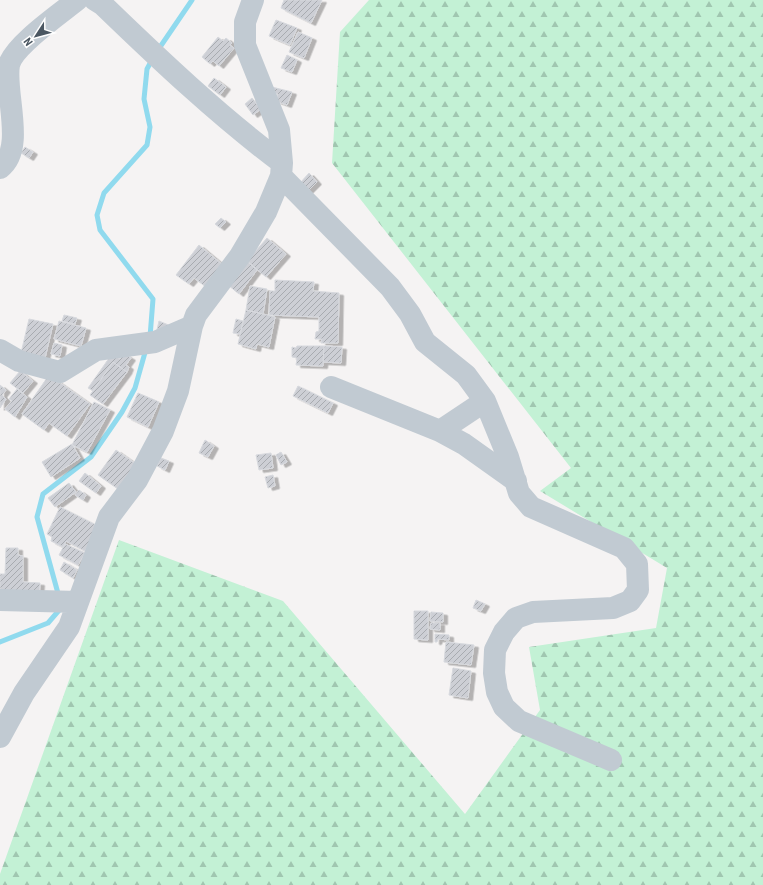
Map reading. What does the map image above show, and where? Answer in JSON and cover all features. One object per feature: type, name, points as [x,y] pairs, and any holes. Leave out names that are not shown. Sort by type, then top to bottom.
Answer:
[{"type":"street","points":[[0,168],[8,159],[12,145],[9,64],[17,49],[77,0]]},
{"type":"street","points":[[95,0],[103,4],[144,45],[282,169],[390,287],[410,314],[425,342],[466,375],[485,402],[508,457],[519,494],[531,506],[624,548],[637,564],[638,590],[630,601],[613,608],[533,612],[516,618],[504,632],[495,650],[494,673],[497,692],[504,707],[520,721],[611,760]]},
{"type":"street","points":[[0,737],[24,693],[69,627],[66,602],[109,517],[137,480],[163,431],[178,391],[192,326],[204,303],[240,256],[266,212],[282,169],[279,130],[246,45],[245,22],[253,0]]},
{"type":"street","points":[[0,350],[19,361],[60,372],[96,350],[147,343],[192,326]]},
{"type":"street","points":[[330,387],[440,430],[464,444],[516,481]]},
{"type":"street","points":[[440,430],[485,402]]},
{"type":"street","points":[[0,600],[66,602]]},
{"type":"green space","points":[[369,0],[763,0],[763,885],[0,885],[0,874],[119,540],[283,601],[465,814],[540,710],[529,647],[656,628],[667,568],[540,491],[571,468],[332,163],[340,32]]},
{"type":"building","points":[[284,0],[322,0],[311,23],[281,8]]},
{"type":"building","points":[[276,20],[297,28],[290,45],[269,36]]},
{"type":"building","points":[[298,32],[312,38],[304,58],[289,52]]},
{"type":"building","points":[[218,37],[223,41],[226,38],[232,43],[230,45],[234,48],[219,66],[213,61],[210,64],[202,57]]},
{"type":"building","points":[[287,55],[297,60],[292,72],[281,68]]},
{"type":"building","points":[[214,78],[226,87],[220,95],[208,86]]},
{"type":"building","points":[[272,87],[292,92],[287,105],[276,101],[278,94],[273,93]]},
{"type":"building","points":[[252,98],[261,109],[253,115],[245,104]]},
{"type":"building","points":[[25,147],[33,152],[29,158],[21,153]]},
{"type":"building","points":[[309,173],[317,182],[308,191],[300,183]]},
{"type":"building","points":[[221,218],[226,222],[220,228],[215,224]]},
{"type":"building","points":[[267,238],[286,254],[266,277],[247,261]]},
{"type":"building","points":[[199,245],[223,265],[206,287],[194,278],[189,284],[176,275]]},
{"type":"building","points":[[247,261],[257,270],[239,294],[228,285]]},
{"type":"building","points":[[275,280],[314,282],[313,291],[339,293],[338,343],[321,343],[322,339],[315,339],[316,332],[319,331],[319,317],[269,315],[270,291],[275,291]]},
{"type":"building","points":[[250,286],[267,289],[263,314],[246,310]]},
{"type":"building","points":[[246,310],[275,317],[269,347],[257,344],[256,349],[238,344]]},
{"type":"building","points":[[64,315],[77,318],[75,324],[62,321]]},
{"type":"building","points":[[29,319],[53,324],[45,358],[21,353]]},
{"type":"building","points":[[236,319],[243,321],[240,334],[233,333]]},
{"type":"building","points":[[59,321],[86,328],[81,346],[54,339]]},
{"type":"building","points":[[159,321],[173,327],[156,334]]},
{"type":"building","points":[[54,343],[62,345],[60,356],[51,354]]},
{"type":"building","points":[[297,346],[324,346],[323,366],[296,365],[297,358],[292,357],[292,347],[296,348]]},
{"type":"building","points":[[324,346],[342,347],[341,363],[323,362]]},
{"type":"building","points":[[123,353],[131,358],[126,365],[129,367],[127,372],[113,362],[93,391],[88,388],[112,354],[120,359]]},
{"type":"building","points":[[113,362],[127,372],[103,404],[90,395]]},
{"type":"building","points":[[20,371],[33,381],[23,393],[10,383]]},
{"type":"building","points":[[49,375],[90,404],[67,436],[49,423],[44,430],[22,414]]},
{"type":"building","points":[[0,385],[6,390],[2,395],[6,399],[0,408]]},
{"type":"building","points":[[298,386],[333,403],[328,413],[293,396]]},
{"type":"building","points":[[17,389],[27,397],[15,417],[5,409],[12,401],[9,399]]},
{"type":"building","points":[[138,393],[159,402],[148,427],[127,417]]},
{"type":"building","points":[[94,402],[110,410],[87,452],[72,445]]},
{"type":"building","points":[[205,440],[214,446],[208,457],[199,453]]},
{"type":"building","points":[[72,444],[80,458],[51,477],[42,462]]},
{"type":"building","points":[[116,450],[136,464],[118,489],[98,475]]},
{"type":"building","points":[[281,452],[287,462],[281,465],[276,455]]},
{"type":"building","points":[[271,453],[273,468],[259,470],[256,455]]},
{"type":"building","points":[[161,458],[169,461],[165,470],[157,466]]},
{"type":"building","points":[[85,473],[101,486],[96,493],[79,481]]},
{"type":"building","points":[[273,475],[275,486],[268,488],[265,477]]},
{"type":"building","points":[[69,483],[76,492],[55,507],[48,498]]},
{"type":"building","points":[[79,490],[86,495],[83,500],[75,495]]},
{"type":"building","points":[[60,507],[98,526],[85,551],[66,541],[63,547],[51,541],[52,537],[47,534]]},
{"type":"building","points":[[65,544],[85,553],[78,565],[59,555]]},
{"type":"building","points":[[6,548],[18,548],[18,555],[23,556],[23,582],[40,583],[39,599],[0,597],[0,574],[5,574]]},
{"type":"building","points":[[64,562],[77,570],[73,578],[60,570]]},
{"type":"building","points":[[476,600],[485,604],[481,611],[473,608]]},
{"type":"building","points":[[414,611],[428,611],[428,640],[414,639]]},
{"type":"building","points":[[431,612],[443,613],[443,622],[430,621]]},
{"type":"building","points":[[431,623],[440,623],[440,630],[430,629]]},
{"type":"building","points":[[435,634],[449,635],[449,640],[438,639],[437,642],[435,642]]},
{"type":"building","points":[[446,642],[474,645],[471,665],[444,662]]},
{"type":"building","points":[[453,668],[471,671],[468,698],[449,695]]},
{"type":"waterway","points":[[158,50],[192,0]]},
{"type":"waterway","points":[[150,337],[153,299],[100,230],[97,215],[104,193],[147,145],[150,127],[144,99],[147,69],[153,58]]},
{"type":"waterway","points":[[59,597],[37,517],[43,494],[91,457],[122,412],[135,388],[146,349]]},
{"type":"waterway","points":[[0,642],[48,623],[61,608]]}]
